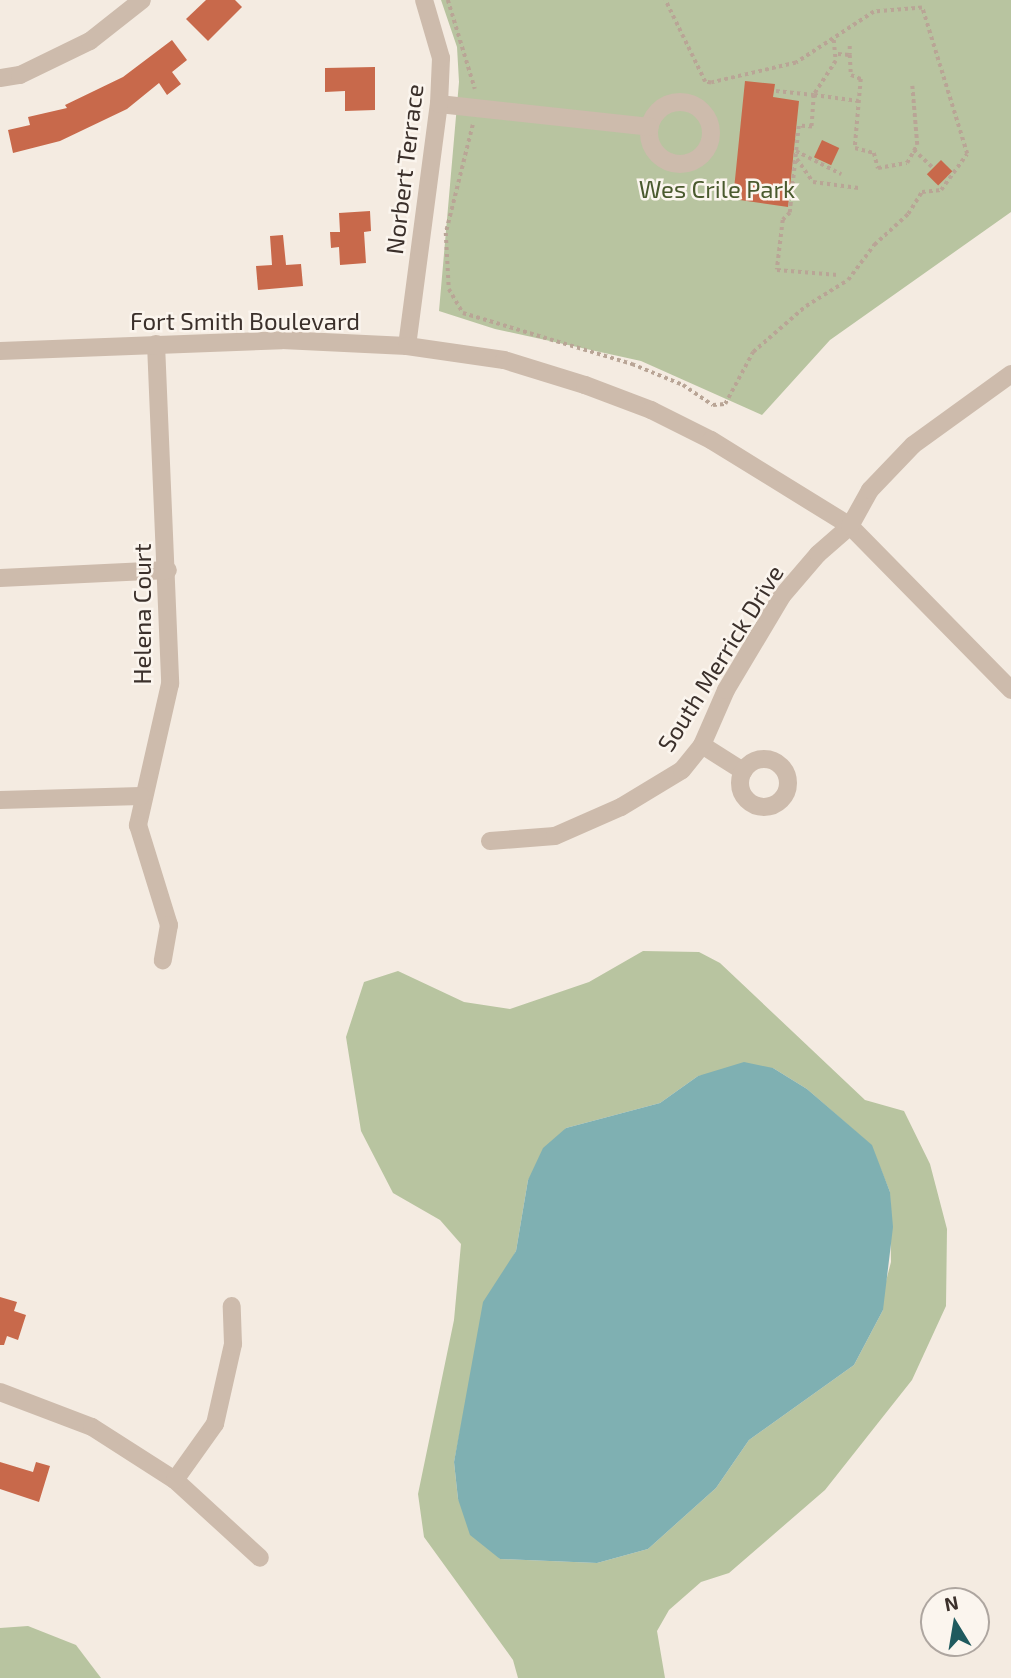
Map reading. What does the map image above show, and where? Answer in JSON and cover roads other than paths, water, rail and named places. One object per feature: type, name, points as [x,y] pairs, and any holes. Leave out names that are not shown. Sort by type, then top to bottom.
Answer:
[{"type":"street","points":[[0,78],[20,75],[90,41],[142,0]]},
{"type":"street","name":"Norbert Terrace","points":[[407,346],[439,104],[441,58],[424,0]]},
{"type":"street","points":[[439,104],[649,127]]},
{"type":"street","name":"Fort Smith Boulevard","points":[[0,351],[282,340],[407,346],[503,360],[652,410],[771,474],[850,526],[1011,690]]},
{"type":"street","name":"Helena Court","points":[[156,345],[168,570],[170,684],[141,796],[138,825],[169,925],[163,960]]},
{"type":"street","name":"South Merrick Drive","points":[[490,841],[555,836],[621,807],[682,770],[702,745],[726,690],[782,596],[818,554],[850,526],[870,490],[913,445],[1011,374]]},
{"type":"street","points":[[0,578],[168,570]]},
{"type":"street","points":[[702,745],[743,771]]},
{"type":"street","points":[[0,800],[141,796]]},
{"type":"street","points":[[175,1480],[215,1424],[233,1344],[232,1306]]},
{"type":"street","points":[[0,1392],[92,1427],[175,1480],[260,1558]]},
{"type":"water","points":[[744,1062],[773,1068],[807,1089],[872,1145],[890,1192],[893,1227],[883,1310],[854,1365],[749,1440],[716,1488],[648,1549],[597,1563],[500,1559],[470,1535],[458,1499],[454,1462],[483,1302],[516,1251],[528,1180],[543,1148],[566,1128],[660,1103],[698,1076]]},
{"type":"park label","name":"Wes Crile Park","points":[[717,189]]}]
